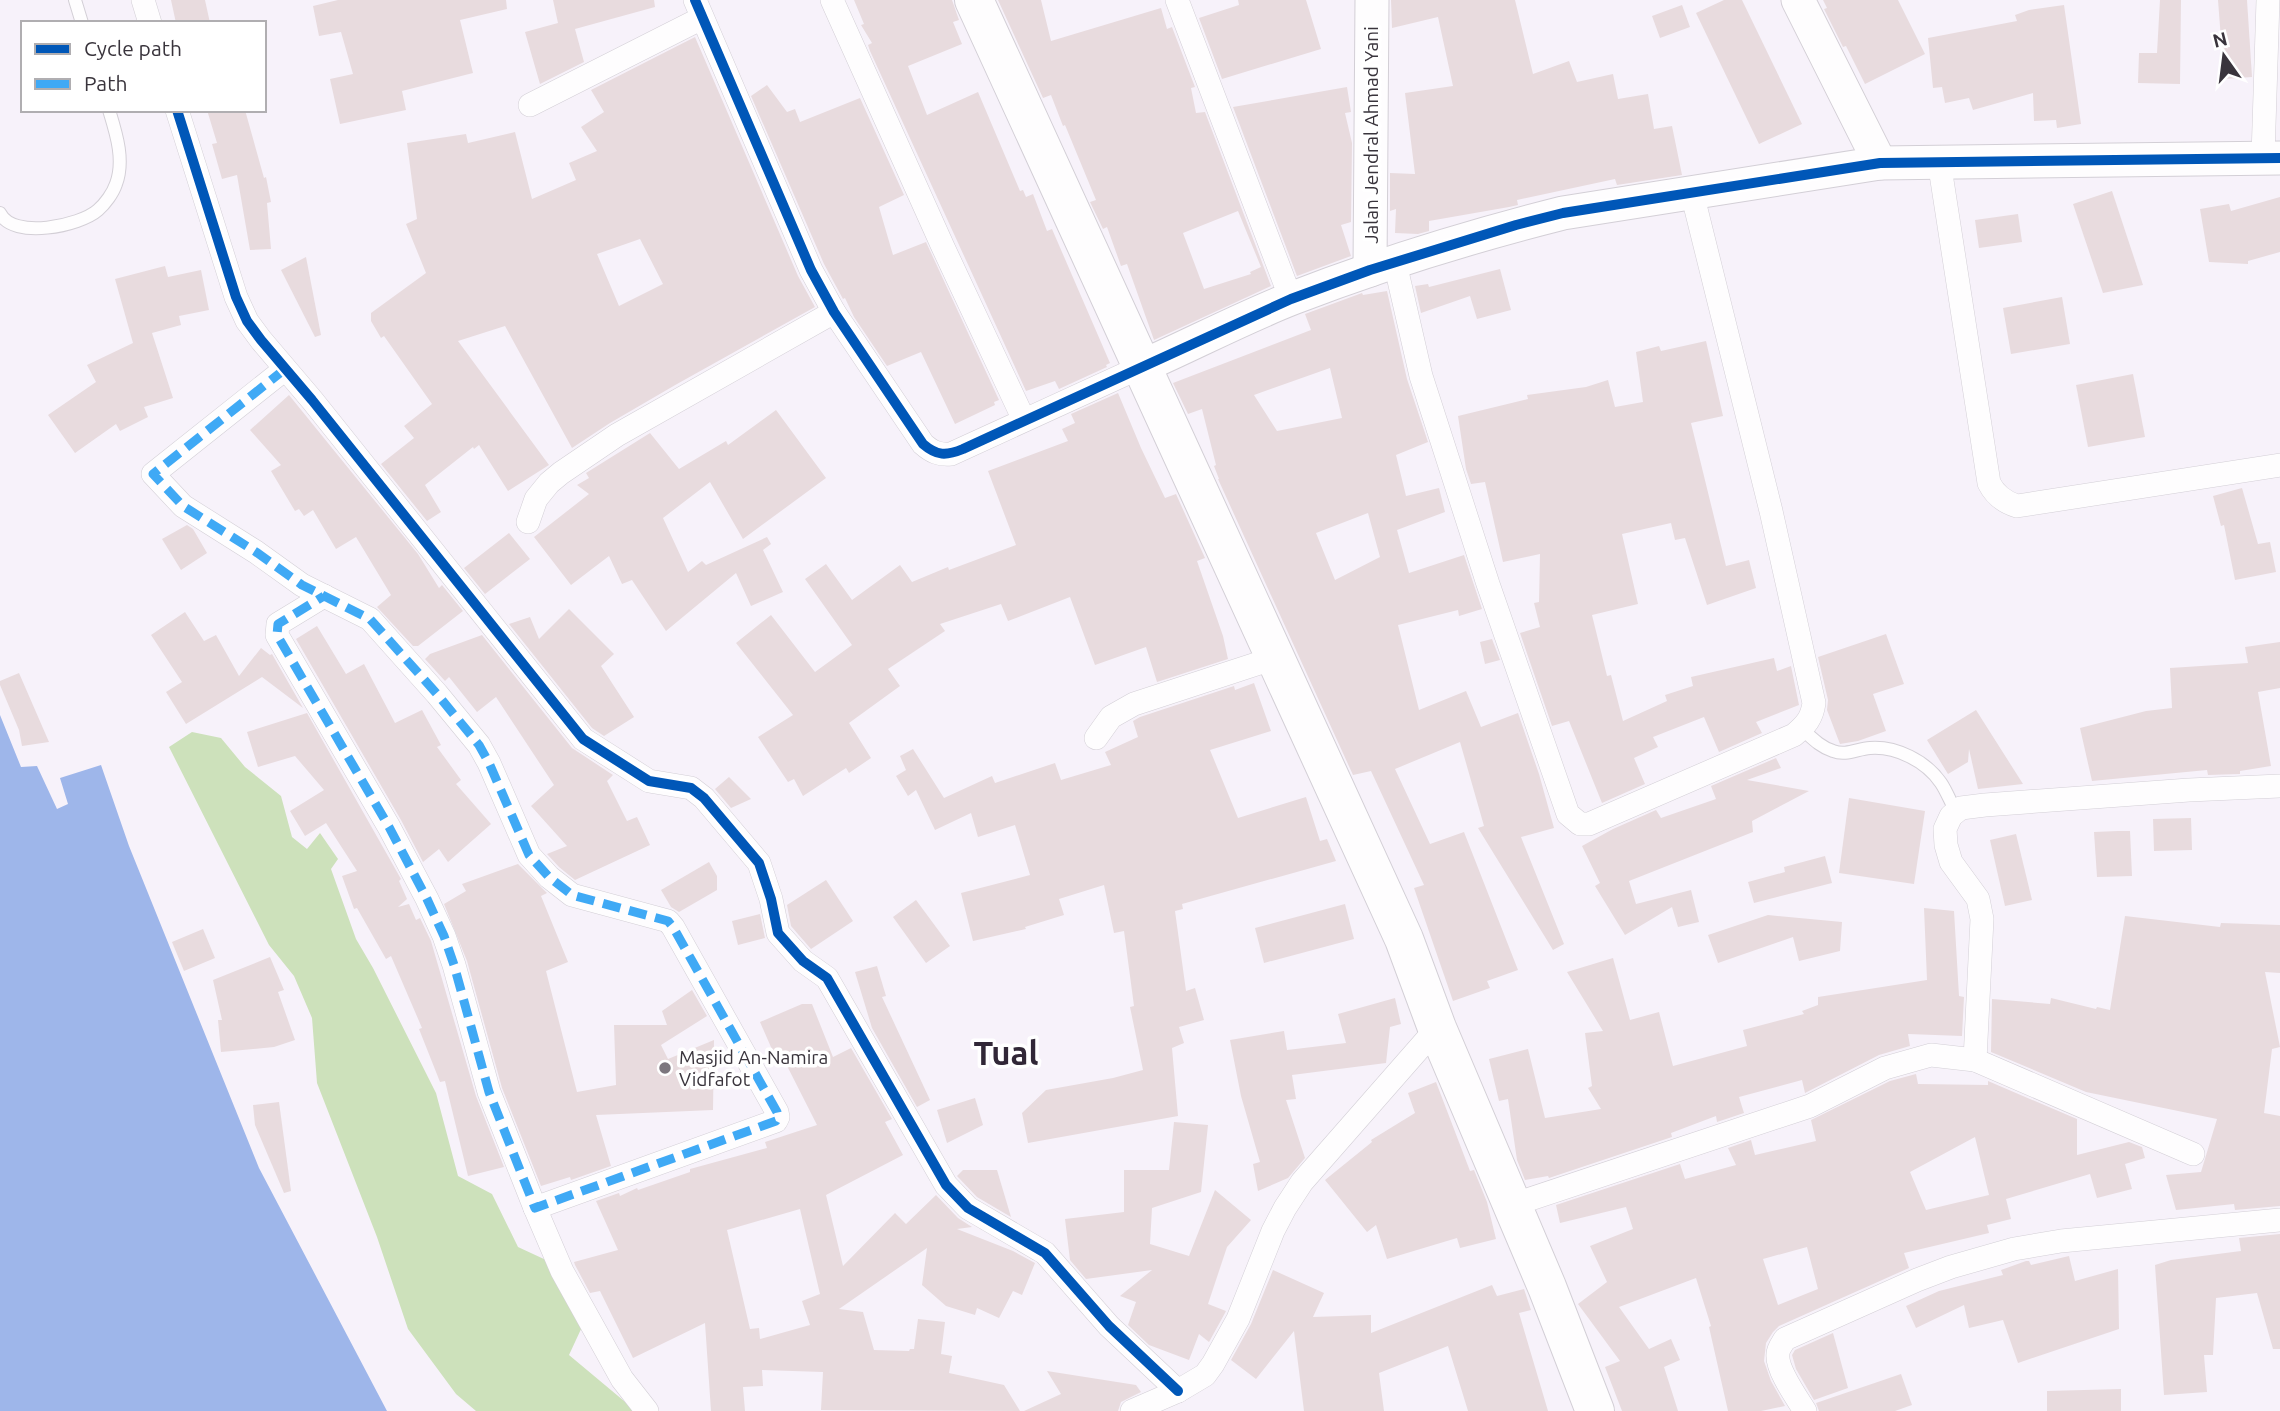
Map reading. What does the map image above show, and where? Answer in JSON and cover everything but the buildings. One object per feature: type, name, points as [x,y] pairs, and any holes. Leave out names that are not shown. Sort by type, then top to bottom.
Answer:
[{"type":"highway","points":[[974,0],[1404,939],[1437,1028],[1595,1411]]},
{"type":"street","points":[[143,0],[149,21]]},
{"type":"street","points":[[832,0],[937,235],[1024,420]]},
{"type":"street","points":[[1177,0],[1291,299]]},
{"type":"street","name":"Jalan Jendral Ahmad Yani","points":[[1372,0],[1383,267]]},
{"type":"street","points":[[1798,0],[1881,163]]},
{"type":"street","points":[[530,104],[699,9],[811,270],[834,312],[923,444],[932,452],[942,455],[951,454],[1291,299],[1516,225],[1563,214],[1881,163],[2271,158],[2268,0]]},
{"type":"street","points":[[178,112],[236,297],[247,321],[583,739],[649,782],[691,788],[704,798],[731,828],[759,863],[771,899],[778,933],[803,961],[827,978],[946,1185],[968,1208],[1045,1253],[1109,1326],[1178,1391]]},
{"type":"street","points":[[1939,161],[1987,469],[1994,493],[2009,504],[2017,506],[2280,465]]},
{"type":"street","points":[[1383,267],[1488,584],[1564,802],[1573,820],[1580,824],[1589,824],[1794,734],[1802,729],[1812,715],[1814,703],[1771,511],[1692,193]]},
{"type":"street","points":[[528,522],[536,499],[561,473],[617,435],[834,312]]},
{"type":"street","points":[[285,369],[153,474],[183,506],[302,585],[370,619],[438,694],[479,745],[529,855],[549,877],[572,895],[668,921],[777,1112],[776,1121],[535,1208]]},
{"type":"street","points":[[324,596],[278,624],[276,635],[389,827],[433,911],[454,965],[489,1092],[535,1208],[562,1271],[622,1379],[647,1411]]},
{"type":"street","points":[[1096,738],[1111,717],[1134,704],[1275,658]]},
{"type":"street","points":[[1975,1060],[1982,919],[1978,899],[1951,862],[1945,828],[1951,816],[1961,808],[1985,805],[2280,786]]},
{"type":"street","points":[[1132,1411],[1178,1391],[1205,1375],[1238,1319],[1273,1231],[1302,1182],[1437,1028]]},
{"type":"street","points":[[1512,1205],[1810,1106],[1885,1068],[1931,1055],[1975,1060],[2193,1154]]},
{"type":"street","points":[[1805,1411],[1778,1361],[1777,1353],[1785,1339],[1917,1279],[1978,1258],[2049,1243],[2280,1220]]},
{"type":"lane","points":[[75,0],[81,21]]},
{"type":"lane","points":[[0,213],[3,219],[21,228],[38,229],[81,219],[97,212],[116,184],[119,169],[118,143],[109,112]]},
{"type":"lane","points":[[1802,729],[1819,745],[1835,753],[1853,753],[1866,748],[1886,747],[1909,756],[1941,781],[1956,812]]},
{"type":"green space","points":[[192,732],[221,738],[245,767],[281,796],[292,837],[307,849],[320,833],[338,859],[331,869],[356,939],[436,1093],[458,1176],[492,1194],[518,1247],[546,1260],[582,1327],[569,1355],[636,1411],[476,1411],[456,1394],[408,1329],[377,1237],[317,1083],[312,1018],[294,976],[269,945],[169,747]]},
{"type":"water","points":[[0,715],[21,767],[37,766],[57,809],[68,804],[60,778],[101,765],[129,846],[259,1168],[387,1411],[0,1411]]},
{"type":"marked path","points":[[285,369],[153,474],[183,506],[302,585],[370,619],[479,745],[529,855],[549,877],[572,895],[668,921],[777,1112],[776,1121],[535,1208],[489,1092],[444,936],[389,827],[277,635],[278,624],[324,596]]},
{"type":"cycle path","points":[[695,0],[811,270],[834,312],[923,444],[942,454],[963,449],[1291,299],[1370,270],[1563,213],[1880,163],[2280,158]]},
{"type":"cycle path","points":[[178,112],[236,297],[247,321],[261,340],[583,739],[649,781],[691,788],[704,798],[759,863],[771,899],[778,933],[803,961],[827,978],[946,1185],[968,1208],[1045,1253],[1109,1326],[1178,1391]]},
{"type":"place","name":"Masjid An-Namira Vidfafot","points":[[665,1068]]},
{"type":"district","name":"Tual","points":[[1006,1052]]}]
